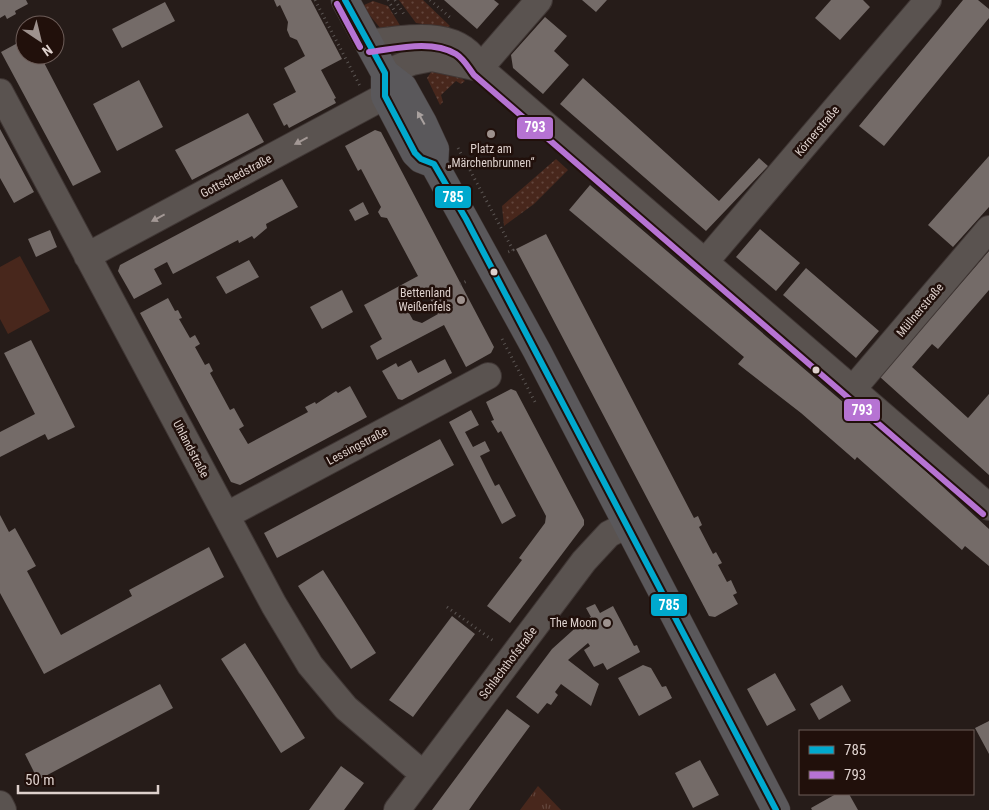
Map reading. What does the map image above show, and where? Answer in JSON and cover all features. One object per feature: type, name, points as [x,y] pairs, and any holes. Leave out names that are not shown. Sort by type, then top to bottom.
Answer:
[{"type":"main road","points":[[345,0],[368,43],[380,91],[403,87],[423,123],[435,149],[434,164],[537,351],[776,810]]},
{"type":"street","points":[[480,68],[539,0]]},
{"type":"street","name":"Körnerstraße","points":[[705,262],[928,0]]},
{"type":"street","points":[[368,43],[436,38],[467,51],[480,68],[989,507]]},
{"type":"street","name":"Gottschedstraße","points":[[87,256],[380,91],[412,62],[432,58],[480,68]]},
{"type":"street","name":"Uhlandstraße","points":[[0,92],[227,515],[310,665],[346,708],[423,774]]},
{"type":"street","name":"Müllnerstraße","points":[[852,390],[989,229]]},
{"type":"street","name":"Lessingstraße","points":[[227,515],[488,376]]},
{"type":"street","name":"Schlachthofstraße","points":[[397,810],[584,562],[609,534],[627,525]]},
{"type":"street","points":[[0,804],[3,810]]},
{"type":"path","points":[[315,0],[380,91]]},
{"type":"path","points":[[460,284],[467,281]]},
{"type":"path","points":[[488,376],[537,351]]},
{"type":"path","points":[[447,607],[513,656]]},
{"type":"green space","points":[[399,0],[423,0],[450,26],[447,28],[416,23]]},
{"type":"green space","points":[[373,1],[388,6],[401,27],[381,29],[362,6]]},
{"type":"green space","points":[[432,71],[459,76],[465,81],[461,84],[456,81],[441,95],[443,102],[440,105],[427,78]]},
{"type":"green space","points":[[556,159],[568,170],[534,204],[504,226],[502,206]]},
{"type":"green space","points":[[20,256],[50,311],[8,334],[0,319],[0,267]]},
{"type":"green space","points":[[538,786],[561,810],[520,810]]},
{"type":"building","points":[[0,0],[26,0],[28,4],[15,11],[16,14],[7,19],[5,15],[0,18]]},
{"type":"building","points":[[274,0],[311,0],[342,59],[321,70],[336,98],[334,99],[336,103],[289,128],[287,124],[284,126],[273,104],[296,92],[284,68],[305,56],[297,40],[290,37],[287,30],[288,22],[280,5],[277,7]]},
{"type":"building","points":[[444,0],[494,0],[499,4],[477,29]]},
{"type":"building","points":[[582,0],[607,0],[596,12]]},
{"type":"building","points":[[831,0],[863,0],[870,7],[840,40],[815,18]]},
{"type":"building","points":[[963,0],[978,0],[989,9],[989,18],[884,146],[859,126]]},
{"type":"building","points":[[165,2],[175,21],[122,48],[112,29]]},
{"type":"building","points":[[545,17],[567,36],[554,51],[569,65],[543,94],[513,68],[511,55]]},
{"type":"building","points":[[15,44],[15,65],[45,65],[101,172],[73,186],[1,52]]},
{"type":"building","points":[[583,78],[719,201],[759,158],[768,166],[706,231],[560,104]]},
{"type":"building","points":[[139,80],[163,127],[117,151],[93,104]]},
{"type":"building","points":[[248,113],[264,142],[192,180],[175,150]]},
{"type":"building","points":[[0,129],[34,192],[14,203],[0,178]]},
{"type":"building","points":[[375,130],[381,132],[494,347],[491,353],[466,367],[444,325],[377,360],[370,346],[382,339],[364,305],[418,276],[387,218],[381,217],[378,212],[381,207],[361,169],[358,171],[345,146]],"holes":[[[425,289],[438,314],[422,323],[413,320],[403,302]]]},
{"type":"building","points":[[989,156],[989,207],[953,247],[928,225]]},
{"type":"building","points":[[282,179],[298,207],[266,224],[267,228],[254,239],[252,236],[239,243],[238,240],[173,274],[167,262],[154,269],[162,284],[134,299],[118,271],[120,265]]},
{"type":"building","points":[[590,185],[856,413],[859,410],[989,529],[989,566],[965,546],[962,550],[857,457],[855,460],[801,413],[738,364],[744,357],[569,210]]},
{"type":"building","points":[[363,202],[369,214],[355,221],[349,210]]},
{"type":"building","points":[[760,229],[800,263],[776,291],[736,257]]},
{"type":"building","points":[[50,230],[57,247],[36,257],[28,239]]},
{"type":"building","points":[[546,234],[694,518],[698,516],[702,525],[699,527],[713,554],[716,552],[722,563],[718,565],[727,582],[731,580],[737,593],[733,595],[738,604],[715,617],[709,616],[516,249]]},
{"type":"building","points":[[989,251],[989,290],[938,349],[932,344],[912,367],[968,418],[989,394],[989,475],[880,377]]},
{"type":"building","points":[[249,260],[259,277],[226,294],[216,277]]},
{"type":"building","points":[[806,268],[879,331],[856,358],[783,295]]},
{"type":"building","points":[[342,290],[353,312],[322,329],[310,307]]},
{"type":"building","points":[[168,298],[175,311],[178,310],[182,318],[179,319],[190,338],[195,335],[200,344],[195,347],[205,365],[209,363],[213,371],[210,373],[230,410],[234,408],[244,426],[239,429],[248,444],[308,412],[305,407],[315,402],[316,404],[336,391],[338,393],[350,386],[367,417],[240,485],[231,482],[140,313]]},
{"type":"building","points":[[31,340],[75,427],[48,440],[45,434],[0,457],[0,432],[35,414],[4,353]]},
{"type":"building","points":[[445,359],[452,373],[402,400],[398,399],[382,371],[396,363],[398,367],[411,360],[418,373]]},
{"type":"building","points":[[511,389],[516,391],[584,520],[584,525],[510,623],[487,606],[522,560],[519,558],[545,523],[546,516],[501,431],[498,433],[491,421],[494,420],[486,402]]},
{"type":"building","points":[[471,410],[479,425],[465,432],[473,447],[485,441],[490,451],[480,456],[495,486],[499,484],[516,516],[502,524],[449,422]]},
{"type":"building","points":[[440,439],[454,465],[277,558],[264,533]]},
{"type":"building","points":[[0,515],[9,532],[15,528],[36,566],[27,571],[61,635],[132,596],[129,590],[209,547],[224,577],[44,674],[0,593]]},
{"type":"building","points":[[323,570],[376,653],[351,669],[298,586]]},
{"type":"building","points":[[595,604],[600,613],[613,606],[634,646],[637,645],[640,652],[607,670],[603,663],[594,667],[584,650],[590,646],[588,643],[568,660],[599,684],[591,706],[561,684],[555,692],[558,695],[551,705],[547,703],[538,714],[516,697],[552,649],[582,622],[591,617],[586,608]]},
{"type":"building","points":[[452,616],[475,634],[413,717],[389,700]]},
{"type":"building","points":[[245,643],[305,738],[281,753],[221,659]]},
{"type":"building","points":[[643,665],[651,668],[662,687],[666,686],[672,698],[639,716],[618,678]]},
{"type":"building","points":[[775,673],[796,710],[767,726],[747,689]]},
{"type":"building","points":[[160,684],[173,708],[38,780],[25,754]]},
{"type":"building","points":[[842,685],[851,701],[819,720],[810,704]]},
{"type":"building","points":[[507,709],[530,726],[469,810],[432,810]]},
{"type":"building","points":[[989,721],[989,754],[975,728]]},
{"type":"building","points":[[700,760],[719,795],[693,808],[675,773]]},
{"type":"building","points":[[341,766],[364,783],[344,810],[309,810]]},
{"type":"building","points":[[834,795],[850,795],[858,810],[812,810],[811,808]]},
{"type":"transit line","name":"785","points":[[345,0],[385,73],[385,96],[415,153],[421,159],[434,164],[466,219],[776,810]]},
{"type":"transit line","name":"793","points":[[337,4],[360,47]]},
{"type":"transit line","name":"793","points":[[369,52],[401,47],[424,46],[446,49],[459,56],[474,75],[983,514]]},
{"type":"place","name":"Platz am „Märchenbrunnen“","points":[[491,134]]},
{"type":"place","name":"Bettenland Weißenfels","points":[[461,300]]},
{"type":"place","name":"The Moon","points":[[607,623]]}]
